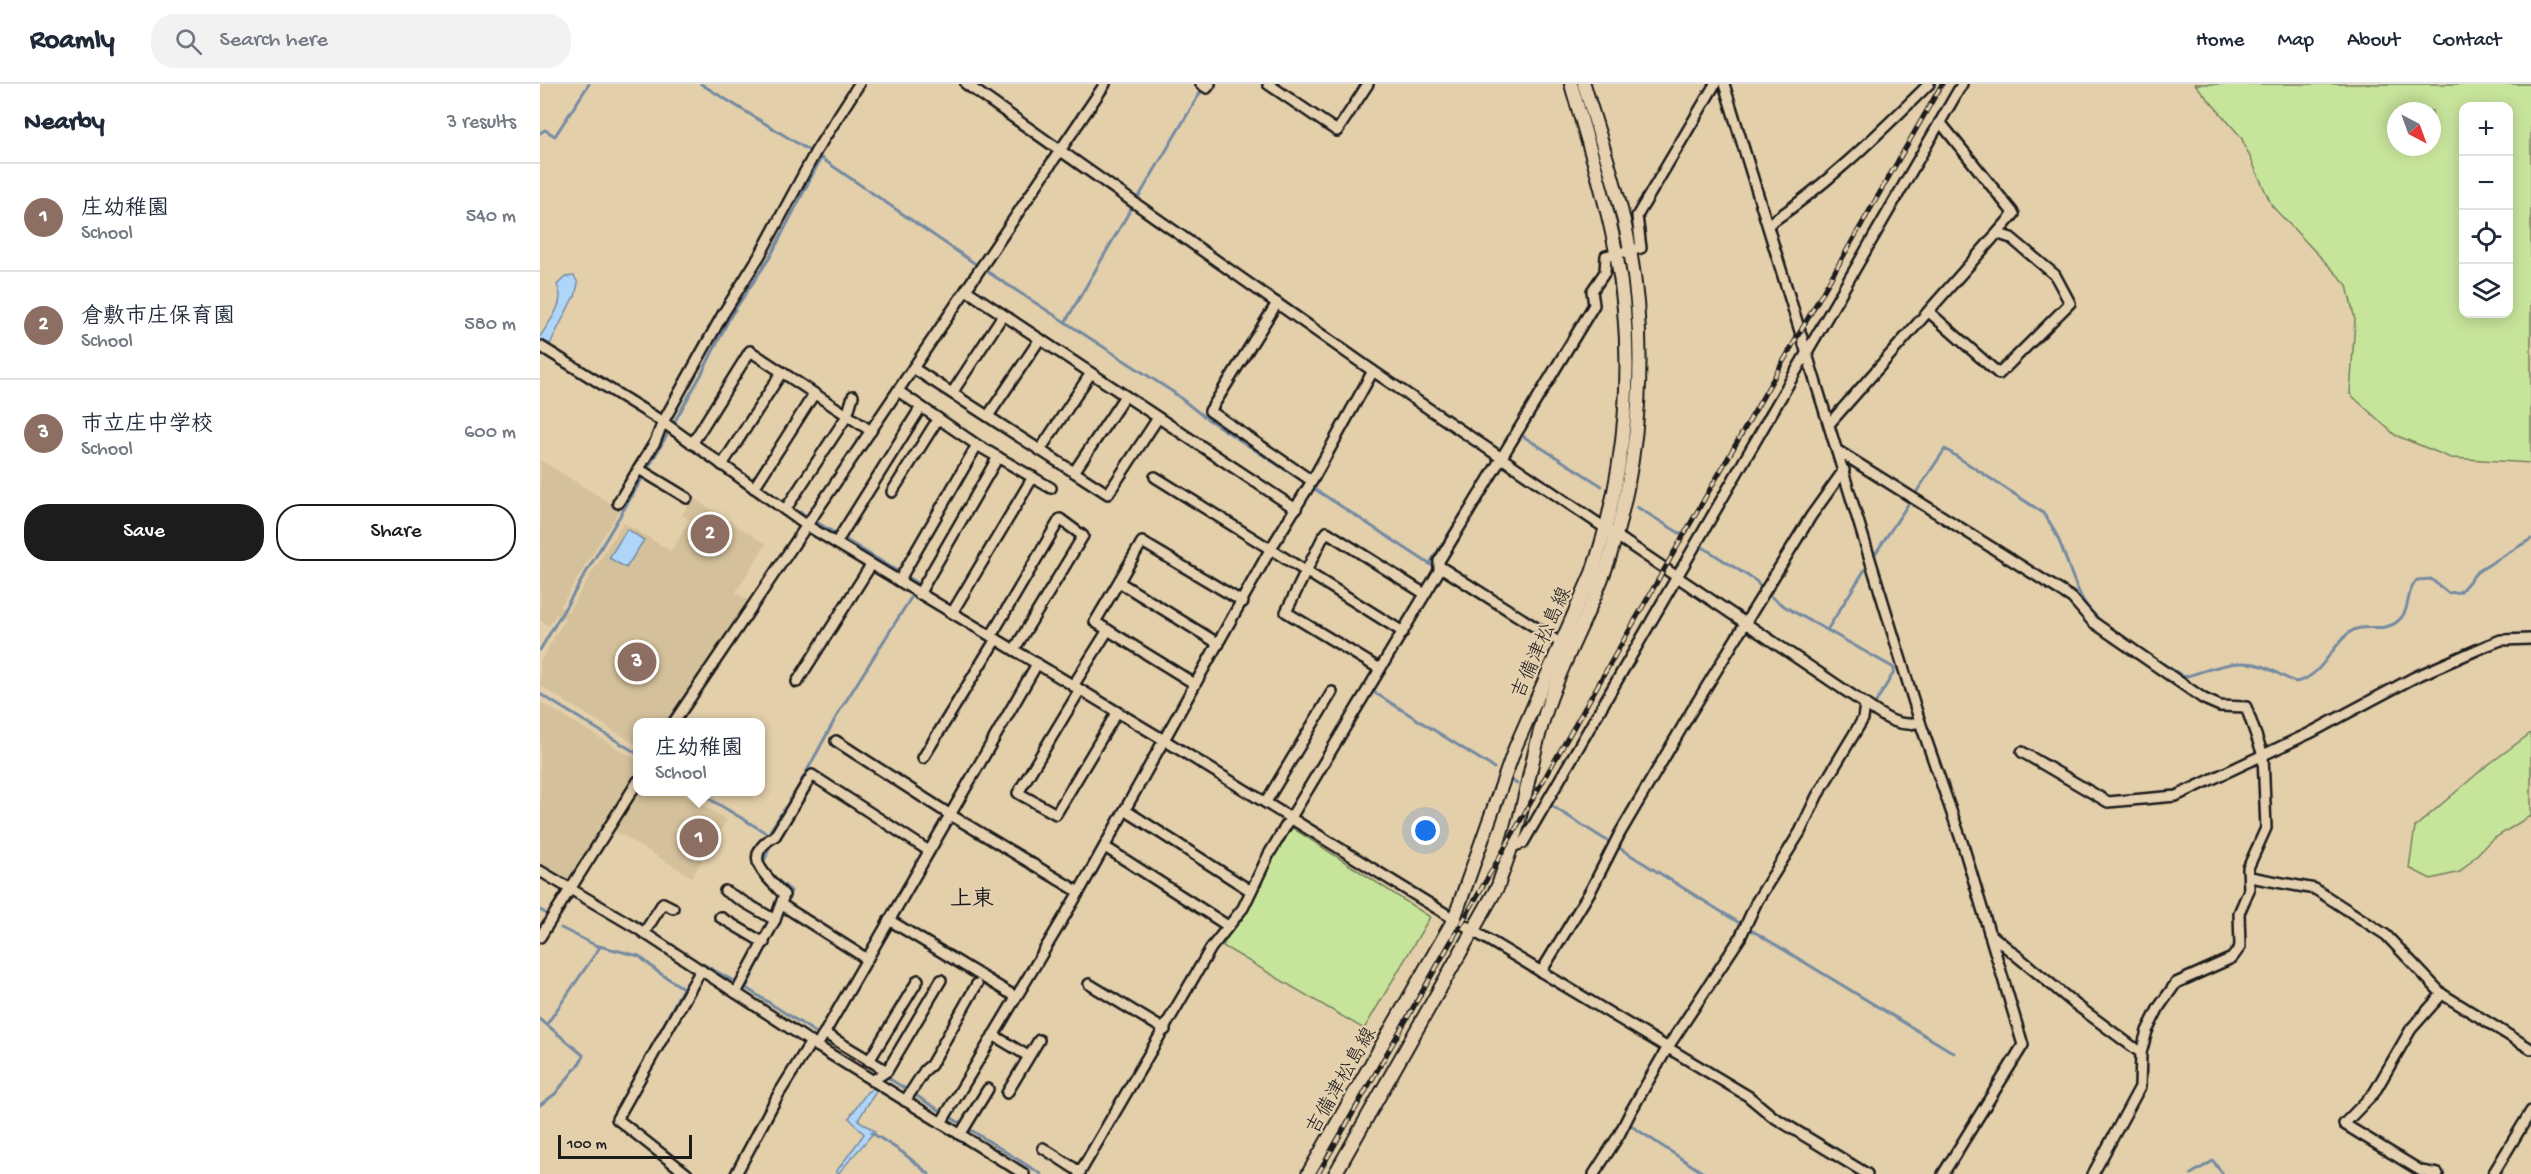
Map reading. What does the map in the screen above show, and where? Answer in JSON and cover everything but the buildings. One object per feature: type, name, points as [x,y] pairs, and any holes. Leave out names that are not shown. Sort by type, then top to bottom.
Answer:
[{"type":"main road","name":"吉備津松島線","points":[[1335,1174],[1498,886],[1512,847],[1533,752],[1546,709],[1602,578],[1625,417],[1624,309],[1606,206],[1571,84]]},
{"type":"main road","name":"吉備津松島線","points":[[1308,1174],[1454,918],[1515,748],[1610,531],[1637,421],[1639,372],[1637,313],[1630,251],[1584,84]]},
{"type":"street","points":[[618,503],[655,442],[669,426],[723,314],[760,255],[814,154],[859,84]]},
{"type":"street","points":[[966,84],[1373,371],[1745,624],[1894,722],[1909,726],[1920,722]]},
{"type":"street","points":[[677,718],[1105,84]]},
{"type":"street","points":[[1268,84],[1337,131],[1368,84]]},
{"type":"street","points":[[1769,224],[1817,188],[1872,140],[1929,84]]},
{"type":"street","points":[[1512,847],[1523,843],[1962,84]]},
{"type":"street","points":[[1043,1148],[1078,1172],[1226,924],[1243,908],[1249,890],[1290,816],[1400,630],[1439,571],[1439,561],[1499,457],[1594,305],[1592,291],[1605,272],[1606,256],[1639,250],[1642,246],[1636,216],[1724,85]]},
{"type":"street","points":[[1724,85],[1769,224],[1806,353],[1830,423],[1920,722],[1964,845],[2023,1045],[1943,1174]]},
{"type":"street","points":[[1830,423],[1999,234],[2014,214],[1940,122]]},
{"type":"street","points":[[1929,312],[1999,374],[2070,303],[2055,275],[2011,238],[1999,234]]},
{"type":"street","points":[[966,290],[1296,509]]},
{"type":"street","points":[[1277,303],[1210,411],[1310,484]]},
{"type":"street","points":[[952,393],[1003,315]]},
{"type":"street","points":[[988,416],[1040,339]]},
{"type":"street","points":[[542,347],[669,426],[785,510],[839,539],[871,565],[901,577],[919,594],[1290,816],[1473,931],[1668,1047],[1748,1096],[1764,1111],[1790,1128],[1867,1174]]},
{"type":"street","points":[[692,444],[750,351],[871,431]]},
{"type":"street","points":[[913,368],[1108,494],[1158,417]]},
{"type":"street","points":[[945,1117],[1079,891],[1373,371]]},
{"type":"street","points":[[722,465],[782,372]]},
{"type":"street","points":[[1040,450],[1091,374]]},
{"type":"street","points":[[898,391],[977,445],[1051,488]]},
{"type":"street","points":[[754,488],[814,394]]},
{"type":"street","points":[[785,510],[847,416],[854,396]]},
{"type":"street","points":[[1074,472],[1125,396]]},
{"type":"street","points":[[839,539],[921,407]]},
{"type":"street","points":[[892,492],[938,419]]},
{"type":"street","points":[[901,577],[977,445]]},
{"type":"street","points":[[1838,451],[2072,598],[2093,622],[2204,699],[2220,706],[2246,707],[2263,755],[2266,828],[2248,868],[2249,890],[2240,913],[2240,947],[2236,954],[2217,965],[2176,983],[2159,1007],[2146,1031],[2141,1053],[2139,1087],[2093,1174]]},
{"type":"street","points":[[919,594],[998,457]]},
{"type":"street","points":[[640,470],[687,498]]},
{"type":"street","points":[[1541,972],[1591,890],[1632,813],[1745,624],[1811,516],[1844,470]]},
{"type":"street","points":[[952,614],[1033,477]]},
{"type":"street","points":[[1155,477],[1400,630]]},
{"type":"street","points":[[924,758],[1060,519],[1083,536],[1014,651]]},
{"type":"street","points":[[1378,668],[1286,612],[1327,532],[1423,593]]},
{"type":"street","points":[[1195,684],[1095,622],[1142,542],[1243,602]]},
{"type":"street","points":[[797,682],[871,565]]},
{"type":"street","points":[[1439,566],[1554,639]]},
{"type":"street","points":[[1119,582],[1219,644]]},
{"type":"street","points":[[1108,630],[1018,793],[1056,814],[1117,712]]},
{"type":"street","points":[[2022,752],[2108,802],[2176,796],[2263,755],[2415,677],[2500,640],[2531,639]]},
{"type":"street","points":[[736,1174],[778,1095],[819,1039],[1037,664]]},
{"type":"street","points":[[1266,802],[1332,692]]},
{"type":"street","points":[[1594,1174],[1619,1135],[1668,1047],[1740,938],[1762,893],[1800,832],[1817,796],[1863,719],[1865,704]]},
{"type":"street","points":[[836,741],[950,814],[1079,891]]},
{"type":"street","points":[[740,987],[775,920],[785,906],[784,895],[766,877],[758,865],[758,858],[765,842],[775,836],[812,775],[928,851]]},
{"type":"street","points":[[540,938],[569,888],[633,789]]},
{"type":"street","points":[[1125,810],[1249,890]]},
{"type":"street","points":[[1104,847],[1226,924]]},
{"type":"street","points":[[540,871],[701,970],[740,987],[819,1039],[880,1075],[964,1129],[1020,1173]]},
{"type":"street","points":[[2250,877],[2315,889],[2386,935],[2442,994],[2531,1049]]},
{"type":"street","points":[[725,891],[775,920]]},
{"type":"street","points":[[644,933],[663,903],[673,908]]},
{"type":"street","points":[[785,906],[867,958]]},
{"type":"street","points":[[720,917],[764,943]]},
{"type":"street","points":[[889,920],[1016,998]]},
{"type":"street","points":[[1989,933],[2075,1004],[2141,1053]]},
{"type":"street","points":[[687,1174],[617,1119],[701,970]]},
{"type":"street","points":[[869,1061],[918,980]]},
{"type":"street","points":[[880,1075],[941,980]]},
{"type":"street","points":[[909,1095],[925,1070],[932,1065],[978,984]]},
{"type":"street","points":[[1089,984],[1162,1029]]},
{"type":"street","points":[[2438,1174],[2421,1171],[2344,1124],[2374,1093],[2411,1029],[2442,994]]},
{"type":"street","points":[[993,1035],[1028,1056]]},
{"type":"street","points":[[819,1039],[869,1061],[880,1075]]},
{"type":"street","points":[[1007,1093],[1039,1040]]},
{"type":"street","points":[[964,1129],[988,1089]]},
{"type":"street","points":[[2493,1174],[2531,1111]]},
{"type":"shaded area","points":[[540,460],[620,509],[560,607],[568,612],[623,522],[671,551],[690,520],[682,515],[693,498],[766,544],[736,592],[751,602],[674,718],[633,718],[633,743],[540,686],[540,662],[565,619],[556,614],[549,626],[540,620]]},
{"type":"shaded area","points":[[540,702],[633,758],[633,778],[569,881],[540,863]]},
{"type":"shaded area","points":[[633,796],[686,796],[727,820],[692,877],[613,830]]},
{"type":"green space","points":[[2195,84],[2531,84],[2531,463],[2451,458],[2395,435],[2350,394],[2355,320],[2347,285],[2272,206],[2241,137]]},
{"type":"green space","points":[[2531,733],[2531,817],[2490,841],[2460,872],[2431,879],[2409,868],[2415,827],[2485,767]]},
{"type":"green space","points":[[1288,825],[1430,917],[1364,1029],[1223,946]]},
{"type":"water","points":[[574,276],[578,283],[575,297],[550,344],[540,337],[558,305],[560,292],[557,285],[565,277]]},
{"type":"water","points":[[627,529],[644,540],[626,568],[609,558]]},
{"type":"water","points":[[874,1088],[877,1090],[858,1120],[875,1131],[838,1174],[836,1172],[864,1134],[849,1118],[867,1092]]},
{"type":"waterway","points":[[540,133],[545,130],[555,136],[589,84]]},
{"type":"waterway","points":[[701,84],[821,158],[977,265],[1173,392],[1203,416],[1434,567],[1431,575]]},
{"type":"waterway","points":[[1642,216],[1721,85]]},
{"type":"waterway","points":[[1138,198],[1203,88]]},
{"type":"waterway","points":[[540,650],[643,477],[701,375],[730,317],[770,257],[821,158]]},
{"type":"waterway","points":[[1066,321],[1132,207]]},
{"type":"waterway","points":[[1595,295],[1603,283]]},
{"type":"waterway","points":[[1521,435],[1602,486]]},
{"type":"waterway","points":[[1873,557],[1945,449],[2042,512],[2055,532],[2083,600],[2102,622],[2129,643],[2184,677],[2242,663],[2262,666],[2296,682],[2313,674],[2343,638],[2355,629],[2386,627],[2398,621],[2405,612],[2411,590],[2417,580],[2431,579],[2448,593],[2460,592],[2477,572],[2531,539]]},
{"type":"waterway","points":[[1430,563],[1475,493]]},
{"type":"waterway","points":[[1637,507],[1681,534]]},
{"type":"waterway","points":[[800,512],[917,583],[916,585]]},
{"type":"waterway","points":[[1701,546],[1756,581],[1779,603],[1827,630],[1869,563]]},
{"type":"waterway","points":[[768,834],[796,791],[839,712],[912,596]]},
{"type":"waterway","points":[[1827,630],[1894,668],[1894,672],[1876,702]]},
{"type":"waterway","points":[[1372,691],[1494,768]]},
{"type":"waterway","points":[[540,694],[633,751]]},
{"type":"waterway","points":[[1510,779],[1517,784]]},
{"type":"waterway","points":[[705,796],[768,834]]},
{"type":"waterway","points":[[1808,824],[1818,803]]},
{"type":"waterway","points":[[1552,806],[1609,842]]},
{"type":"waterway","points":[[767,870],[764,862],[771,843]]},
{"type":"waterway","points":[[1616,846],[1741,924]]},
{"type":"waterway","points":[[771,875],[791,891],[780,919]]},
{"type":"waterway","points":[[540,910],[547,914]]},
{"type":"waterway","points":[[1213,940],[1223,926]]},
{"type":"waterway","points":[[561,928],[595,945],[639,956],[683,988],[693,977]]},
{"type":"waterway","points":[[1748,928],[1954,1053]]},
{"type":"waterway","points":[[746,988],[773,933]]},
{"type":"waterway","points":[[547,1024],[600,947]]},
{"type":"waterway","points":[[703,964],[746,988],[821,1036]]},
{"type":"waterway","points":[[638,1073],[683,988]]},
{"type":"waterway","points":[[540,1019],[583,1055],[582,1060],[555,1094],[540,1105]]},
{"type":"waterway","points":[[839,1047],[880,1072]]},
{"type":"waterway","points":[[885,1076],[1041,1174]]},
{"type":"waterway","points":[[1634,1115],[1630,1124],[1633,1127],[1705,1174]]},
{"type":"waterway","points":[[872,1133],[902,1152],[929,1174]]},
{"type":"waterway","points":[[1077,1170],[1090,1147]]},
{"type":"waterway","points":[[2191,1174],[2213,1161],[2223,1174]]},
{"type":"railway","points":[[1318,1174],[1942,84]]},
{"type":"place","name":"倉敷市庄保育園","points":[[710,534]]},
{"type":"place","name":"市立庄中学校","points":[[637,662]]},
{"type":"place","name":"庄幼稚園","points":[[699,838]]},
{"type":"district","name":"上東","points":[[972,897]]}]
